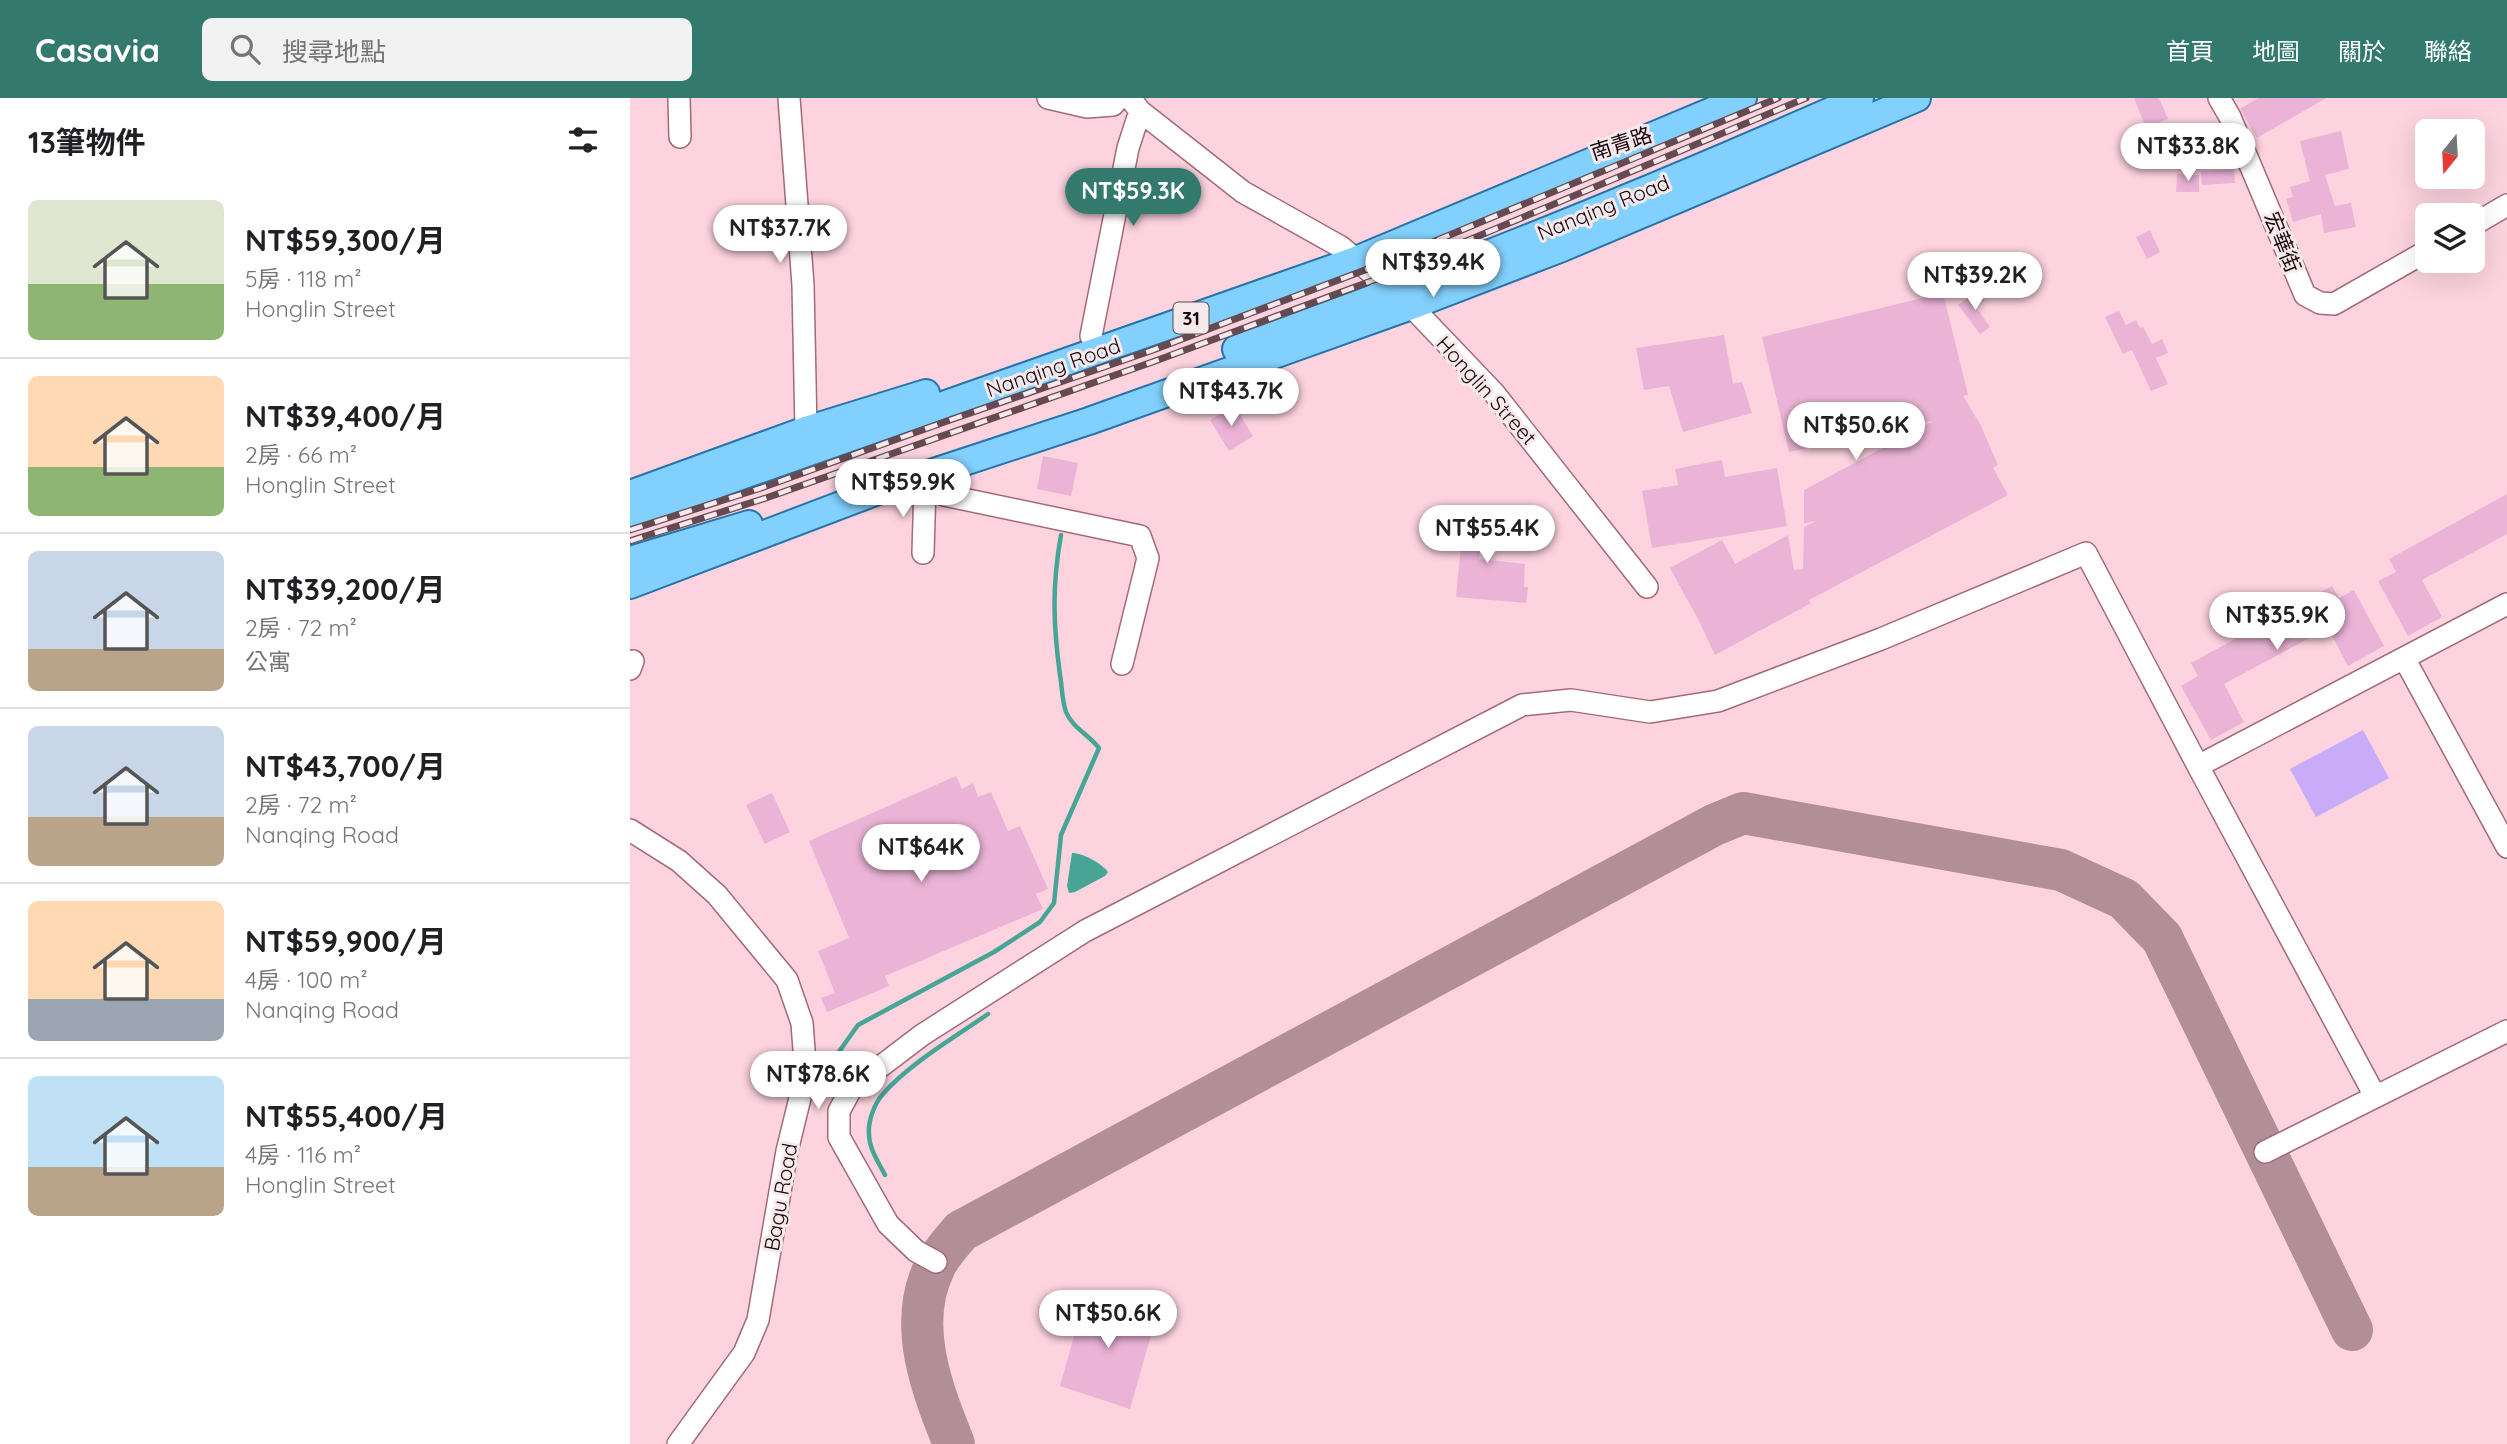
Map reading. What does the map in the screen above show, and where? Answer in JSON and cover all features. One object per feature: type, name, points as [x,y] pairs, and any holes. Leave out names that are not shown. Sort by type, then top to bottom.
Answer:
[{"type":"main road","name":"Nanqing Road","points":[[630,515],[777,465],[1348,254],[1702,106],[1743,98]]},
{"type":"main road","name":"Nanqing Road","points":[[630,560],[757,522],[1403,299],[1860,98]]},
{"type":"main road","name":"31","points":[[630,585],[836,506],[918,483],[1076,425],[1403,299],[1562,248],[1917,98]]},
{"type":"main road","name":"31","points":[[630,494],[806,430],[884,407],[1090,336],[1348,254],[1537,171],[1702,106]]},
{"type":"main road","points":[[1562,248],[1722,159]]},
{"type":"main road","points":[[777,465],[855,415]]},
{"type":"main road","points":[[757,522],[836,506]]},
{"type":"street","points":[[679,98],[680,137]]},
{"type":"street","points":[[789,98],[803,285],[806,430]]},
{"type":"street","points":[[1048,98],[1087,107],[1113,105],[1119,98]]},
{"type":"street","name":"宏華街","points":[[2219,98],[2261,187],[2305,295],[2320,303],[2334,304],[2415,258]]},
{"type":"street","points":[[1090,336],[1135,104]]},
{"type":"street","name":"Honglin Street","points":[[1135,104],[1242,192],[1348,254],[1403,299],[1494,393],[1647,587]]},
{"type":"street","points":[[2485,218],[2507,205]]},
{"type":"street","points":[[923,553],[918,483],[944,495],[1140,536],[1148,558],[1122,664]]},
{"type":"street","points":[[936,1262],[916,1251],[888,1224],[839,1137],[839,1111],[851,1089],[922,1035],[1085,931],[1522,705],[1571,700],[1650,712],[1718,701],[1881,639],[2086,553],[2375,1096]]},
{"type":"street","points":[[2198,766],[2507,604]]},
{"type":"street","points":[[2404,658],[2507,847]]},
{"type":"street","name":"Bagu Road","points":[[632,834],[679,860],[717,895],[787,980],[802,1023],[805,1063],[758,1320],[744,1353],[678,1444]]},
{"type":"street","points":[[2265,1152],[2507,1031]]},
{"type":"shaded area","points":[[2363,730],[2389,778],[2316,817],[2290,769]]},
{"type":"shaded area","points":[[1072,853],[1092,859],[1108,872],[1069,893],[1067,886]]},
{"type":"building","points":[[2134,98],[2159,98],[2168,119],[2146,128]]},
{"type":"building","points":[[2258,98],[2326,98],[2257,138],[2240,109]]},
{"type":"building","points":[[2341,131],[2349,169],[2325,175],[2335,206],[2351,203],[2356,227],[2324,233],[2321,214],[2293,222],[2286,199],[2293,197],[2290,187],[2310,181],[2300,141]]},
{"type":"building","points":[[2234,169],[2235,183],[2202,185],[2201,171]]},
{"type":"building","points":[[2177,174],[2199,175],[2199,192],[2176,192]]},
{"type":"building","points":[[2150,230],[2160,252],[2147,259],[2136,237]]},
{"type":"building","points":[[1978,290],[1985,300],[1976,307],[1990,327],[1980,334],[1958,305]]},
{"type":"building","points":[[1943,293],[1968,395],[1963,396],[1980,424],[1998,465],[1993,468],[2008,495],[1809,600],[1811,603],[1715,655],[1670,568],[1722,540],[1735,564],[1788,535],[1794,570],[1803,569],[1804,527],[1816,521],[1804,523],[1804,490],[1933,421],[1789,452],[1762,337]]},
{"type":"building","points":[[2119,311],[2126,325],[2136,320],[2140,328],[2143,327],[2152,344],[2162,339],[2168,353],[2156,358],[2168,384],[2151,391],[2132,350],[2123,354],[2105,317]]},
{"type":"building","points":[[1724,335],[1733,384],[1742,382],[1752,413],[1683,432],[1669,386],[1644,390],[1636,348]]},
{"type":"building","points":[[1234,405],[1253,436],[1229,451],[1210,420]]},
{"type":"building","points":[[1043,456],[1078,463],[1071,496],[1037,489]]},
{"type":"building","points":[[1722,460],[1725,477],[1777,468],[1787,526],[1652,548],[1642,491],[1678,485],[1675,469]]},
{"type":"building","points":[[2507,494],[2507,534],[2422,580],[2442,617],[2408,636],[2378,581],[2396,572],[2389,559]]},
{"type":"building","points":[[1480,511],[1492,512],[1491,518],[1506,519],[1504,535],[1482,533],[1479,559],[1525,564],[1524,587],[1528,587],[1526,603],[1456,597],[1464,515],[1479,517]]},
{"type":"building","points":[[2332,586],[2339,598],[2354,590],[2384,646],[2348,666],[2328,628],[2224,684],[2244,722],[2211,740],[2181,686],[2198,676],[2191,663]]},
{"type":"building","points":[[956,776],[962,789],[973,783],[978,797],[991,792],[1008,831],[1020,826],[1048,889],[1036,894],[1043,909],[885,976],[889,986],[827,1012],[821,998],[835,993],[818,951],[849,938],[809,841]]},
{"type":"building","points":[[772,793],[790,832],[765,844],[746,805]]},
{"type":"building","points":[[1087,1290],[1157,1314],[1130,1409],[1060,1386]]},
{"type":"waterway","points":[[831,1063],[858,1025],[994,952],[1040,922],[1054,903],[1061,835],[1099,748],[1072,722],[1064,703],[1054,605],[1061,535]]},
{"type":"waterway","points":[[885,1175],[869,1140],[871,1118],[880,1098],[919,1062],[988,1014]]},
{"type":"taxiway","points":[[954,1444],[931,1379],[922,1333],[927,1288],[935,1266],[961,1231],[1714,825],[1743,813],[2061,870],[2124,899],[2162,938],[2352,1330]]},
{"type":"railway","points":[[630,530],[761,488],[1153,350],[1373,267],[1778,98]]},
{"type":"railway","points":[[630,541],[766,498],[1158,360],[1374,280],[1806,98]]}]
